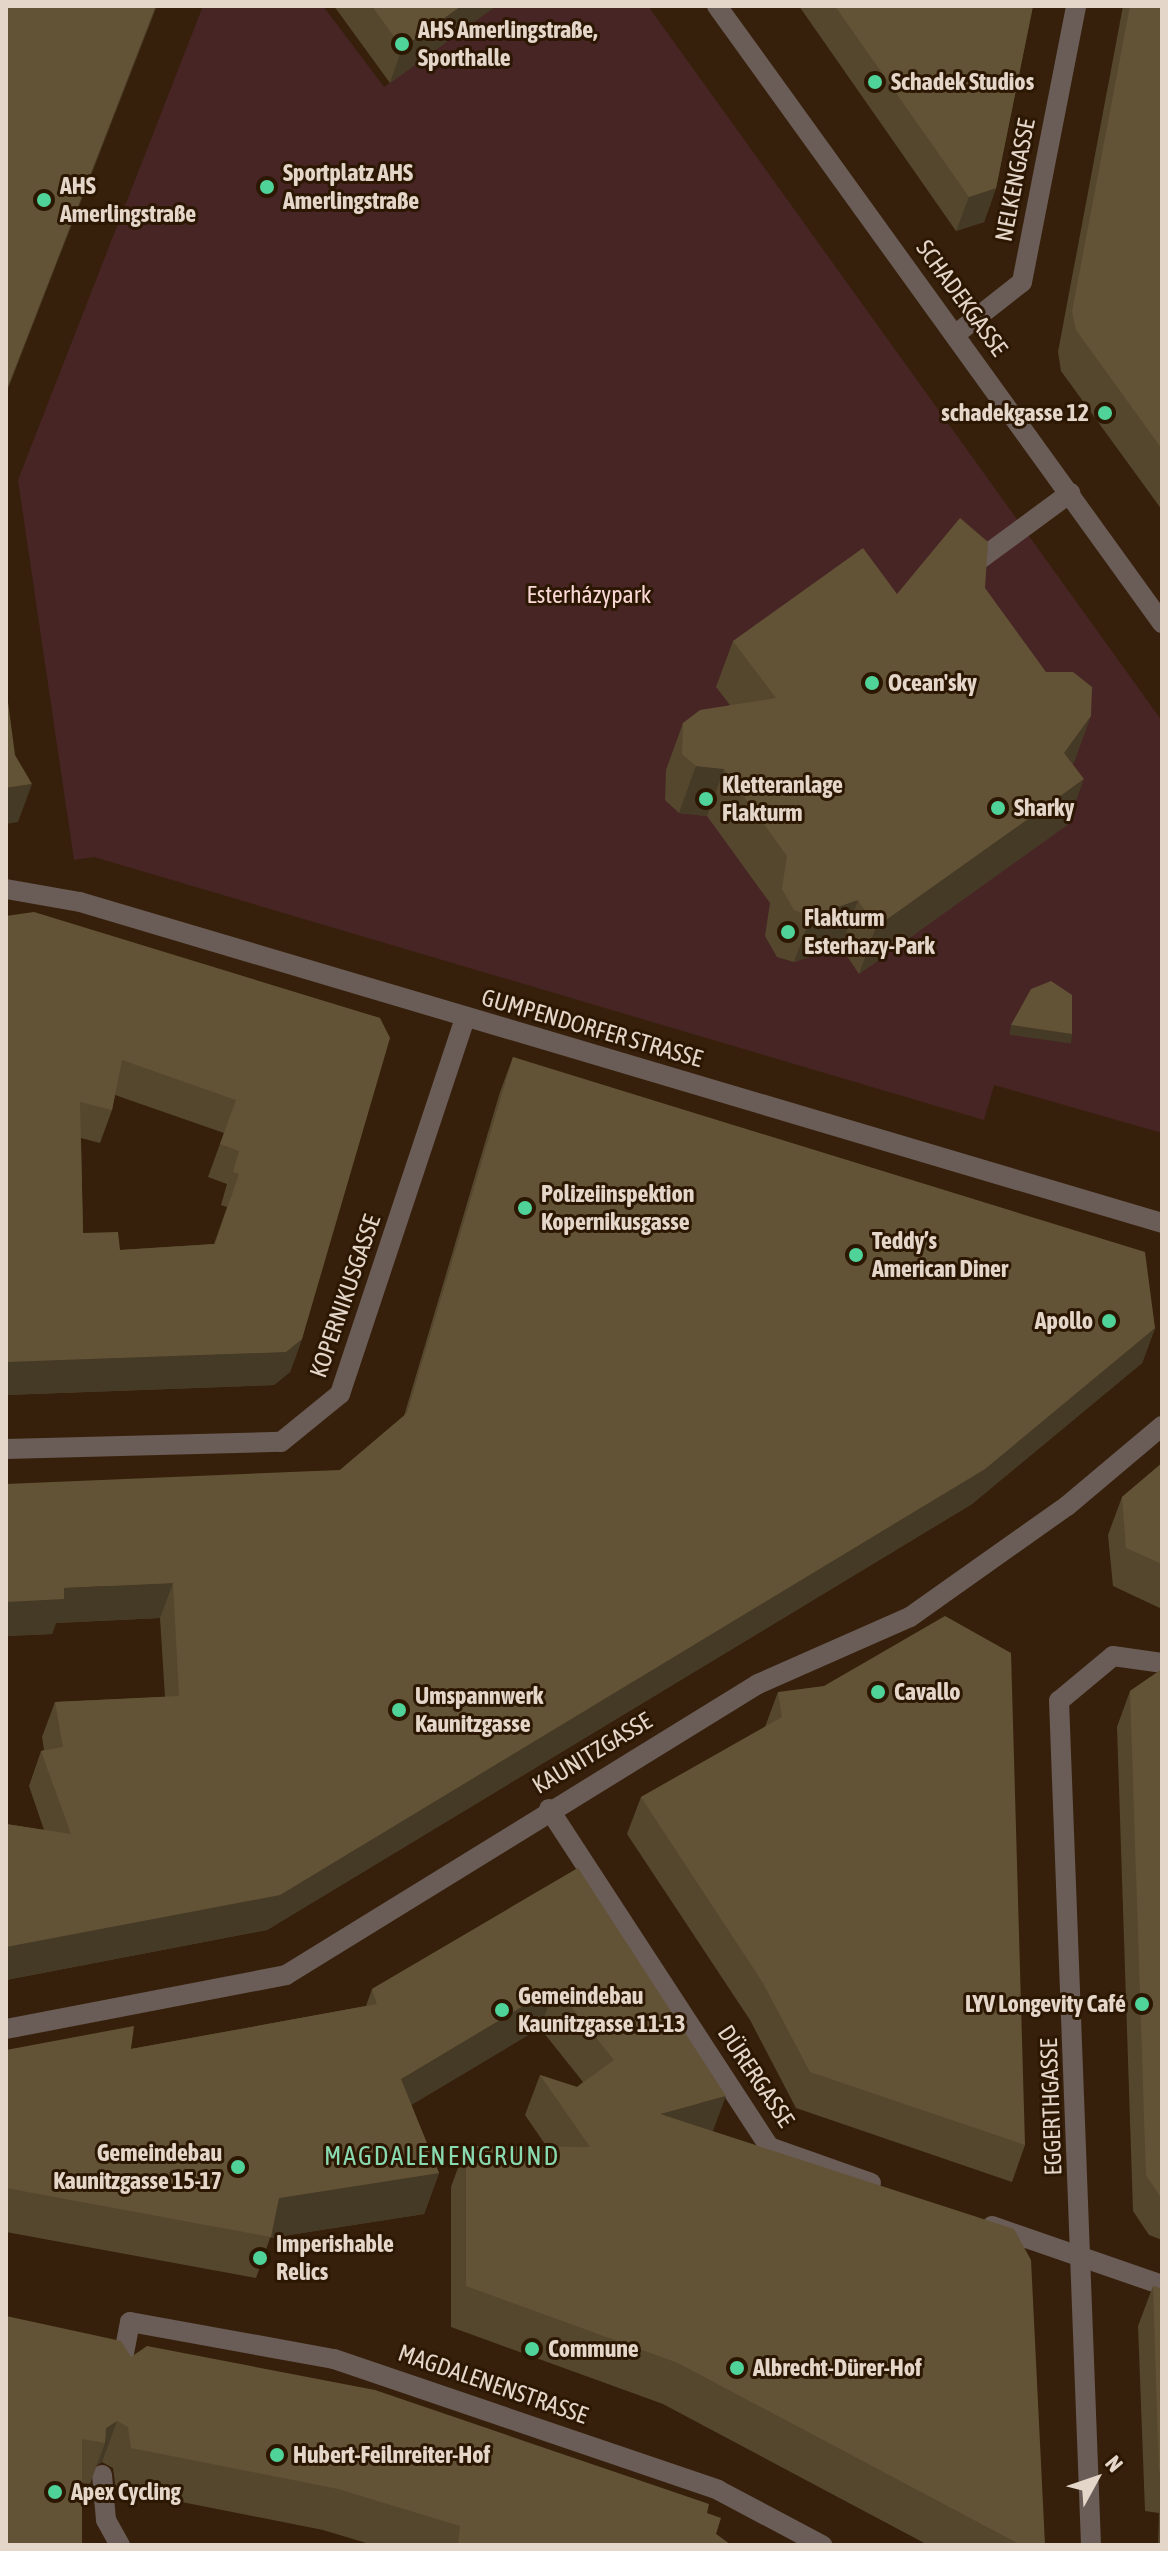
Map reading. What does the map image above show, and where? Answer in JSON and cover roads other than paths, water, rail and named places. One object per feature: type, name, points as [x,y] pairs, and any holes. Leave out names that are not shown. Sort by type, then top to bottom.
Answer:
[{"type":"street","name":"SCHADEKGASSE","points":[[717,6],[1162,623]]},
{"type":"street","name":"NELKENGASSE","points":[[956,334],[1022,282],[1076,6]]},
{"type":"street","points":[[964,571],[1070,493]]},
{"type":"street","name":"GUMPENDORFER STRASSE","points":[[6,889],[80,902],[1162,1223]]},
{"type":"street","name":"KOPERNIKUSGASSE","points":[[6,1449],[281,1442],[340,1394],[465,1018]]},
{"type":"street","name":"KAUNITZGASSE","points":[[6,2029],[286,1975],[549,1809],[758,1684],[910,1617],[1067,1506],[1162,1426]]},
{"type":"street","name":"EGGERTHGASSE","points":[[1091,2545],[1083,2259],[1059,1701],[1082,1676],[1113,1656],[1162,1663]]},
{"type":"street","name":"DÜRERGASSE","points":[[549,1809],[769,2147],[889,2190]]},
{"type":"street","points":[[964,2216],[1162,2285]]},
{"type":"street","name":"MAGDALENENSTRASSE","points":[[119,2385],[130,2322],[334,2359],[718,2490],[822,2545]]},
{"type":"street","points":[[102,2475],[106,2520],[120,2545]]},
{"type":"place","name":"AHS Amerlingstraße, Sporthalle","points":[[402,44]]},
{"type":"place","name":"Schadek Studios","points":[[875,82]]},
{"type":"place","name":"Sportplatz AHS Amerlingstraße","points":[[267,187]]},
{"type":"place","name":"AHS Amerlingstraße","points":[[44,200]]},
{"type":"place","name":"schadekgasse 12","points":[[1105,413]]},
{"type":"place","name":"Ocean'sky","points":[[872,683]]},
{"type":"place","name":"Kletteranlage Flakturm","points":[[706,799]]},
{"type":"place","name":"Sharky","points":[[998,808]]},
{"type":"place","name":"Flakturm Esterhazy-Park","points":[[788,932]]},
{"type":"place","name":"Polizeiinspektion Kopernikusgasse","points":[[525,1208]]},
{"type":"place","name":"Teddy’s American Diner","points":[[856,1255]]},
{"type":"place","name":"Apollo","points":[[1109,1321]]},
{"type":"place","name":"Cavallo","points":[[878,1692]]},
{"type":"place","name":"Umspannwerk Kaunitzgasse","points":[[399,1710]]},
{"type":"place","name":"LYV Longevity Café","points":[[1142,2004]]},
{"type":"place","name":"Gemeindebau Kaunitzgasse 11-13","points":[[502,2010]]},
{"type":"place","name":"Gemeindebau Kaunitzgasse 15-17","points":[[238,2167]]},
{"type":"place","name":"Imperishable Relics","points":[[260,2258]]},
{"type":"place","name":"Commune","points":[[532,2349]]},
{"type":"place","name":"Albrecht-Dürer-Hof","points":[[737,2368]]},
{"type":"place","name":"Hubert-Feilnreiter-Hof","points":[[277,2455]]},
{"type":"place","name":"Apex Cycling","points":[[55,2492]]},
{"type":"district","name":"MAGDALENENGRUND","points":[[442,2157]]},
{"type":"park label","name":"Esterházypark","points":[[589,595]]}]
